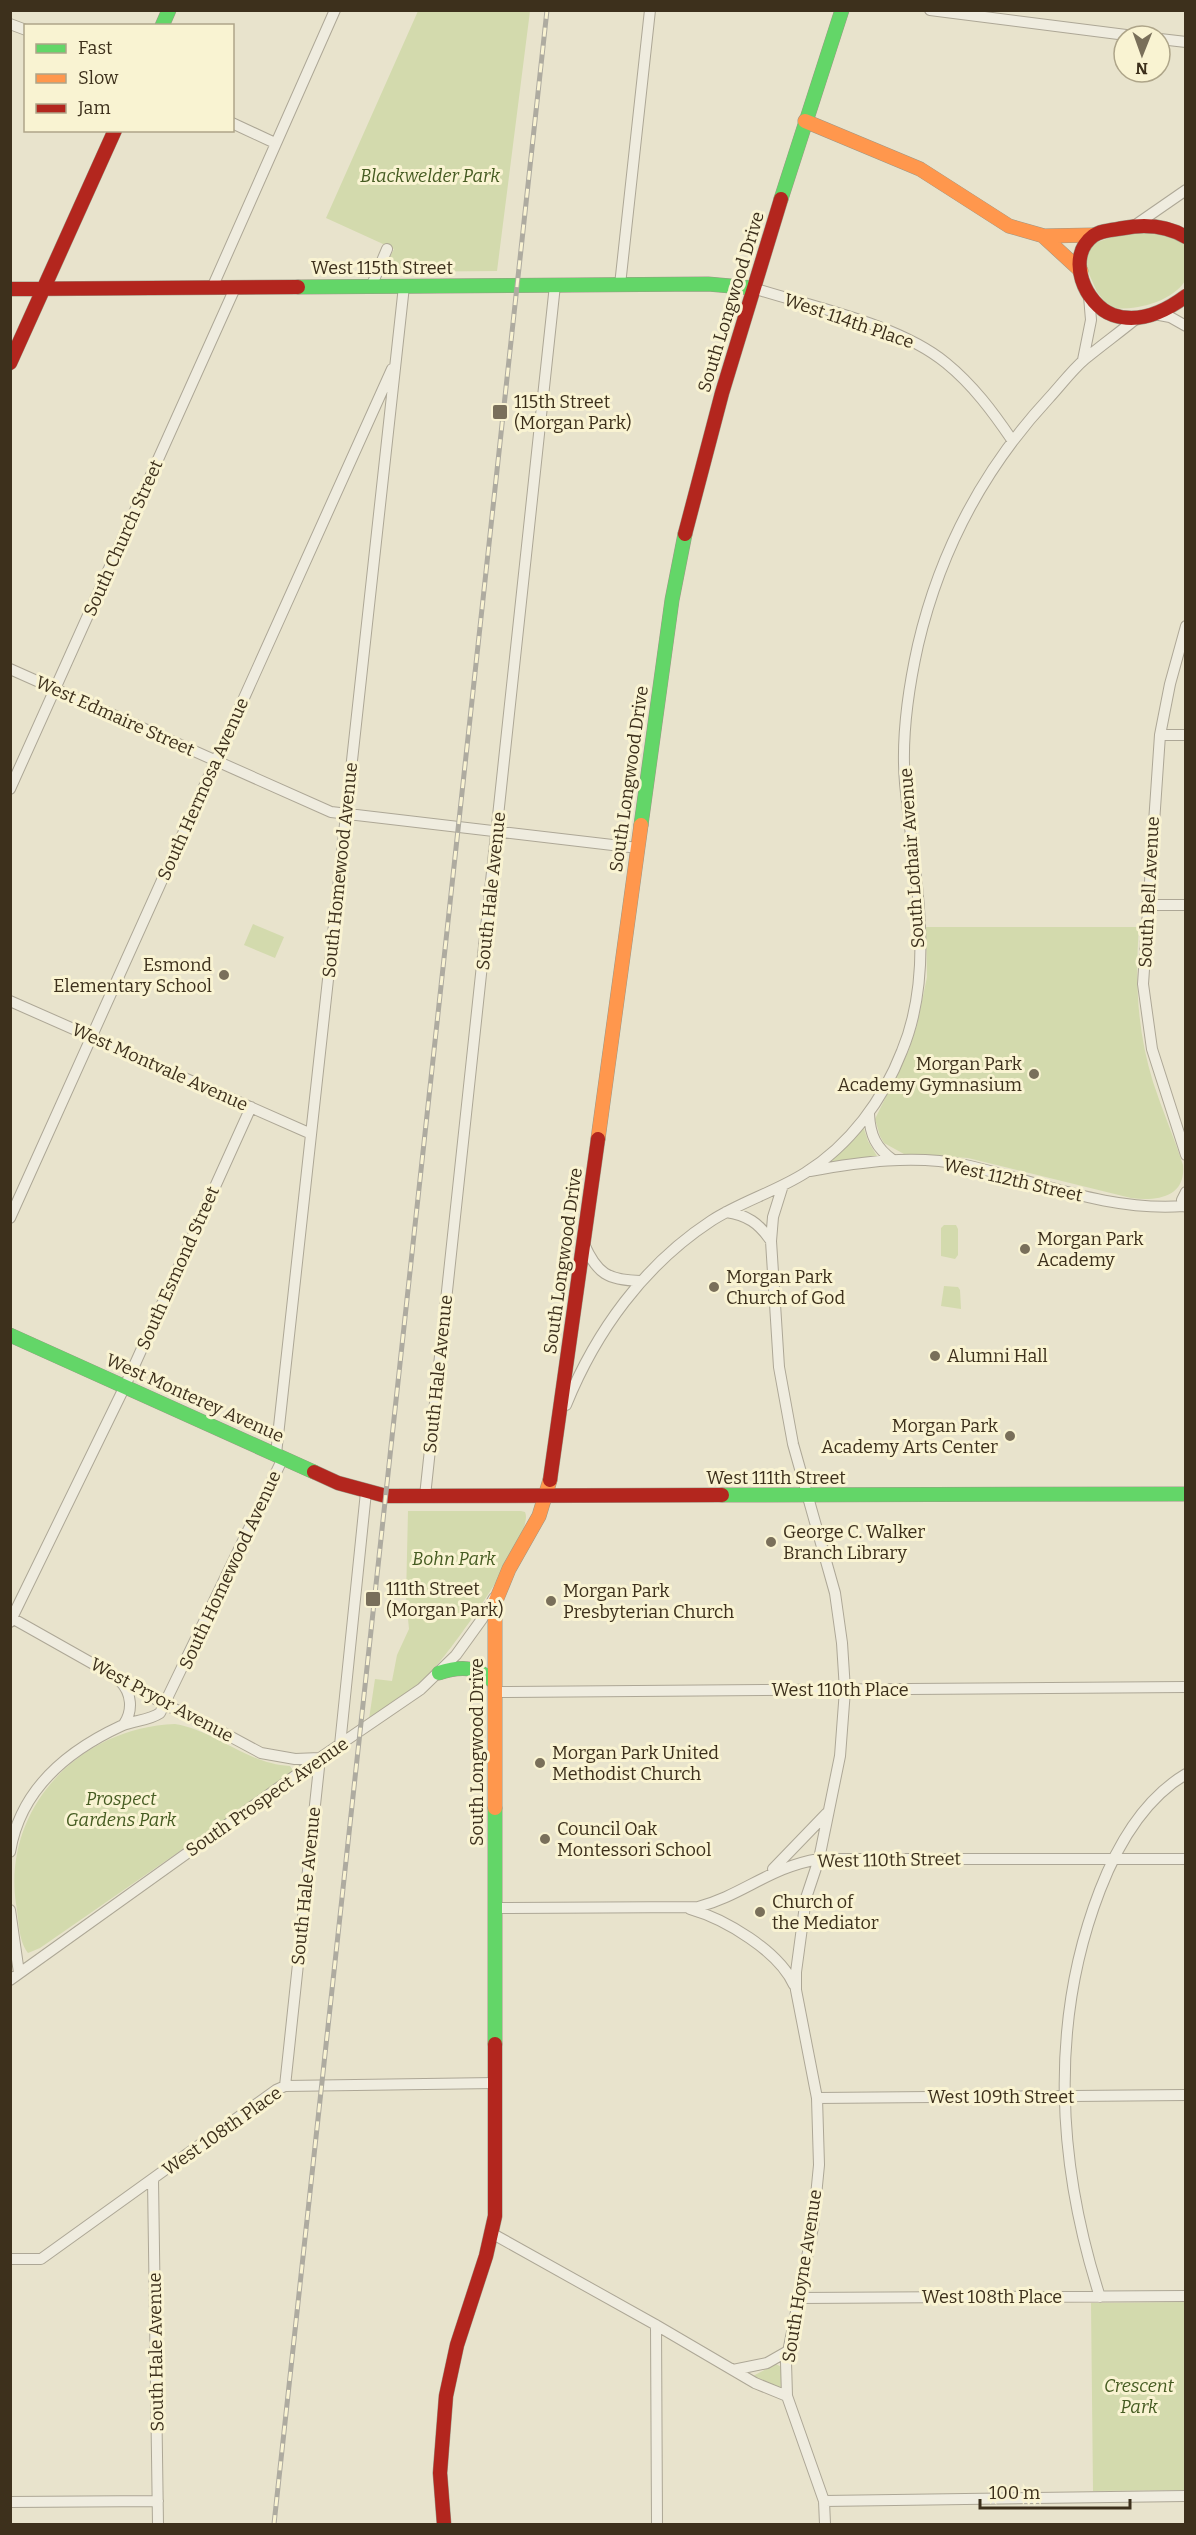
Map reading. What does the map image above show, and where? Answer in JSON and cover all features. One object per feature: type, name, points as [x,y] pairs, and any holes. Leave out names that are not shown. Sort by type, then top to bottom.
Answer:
[{"type":"street","points":[[163,24],[169,10]]},
{"type":"street","points":[[212,288],[335,10]]},
{"type":"street","points":[[620,285],[650,10]]},
{"type":"street","name":"South Longwood Drive","points":[[444,2524],[441,2484],[442,2443],[449,2384],[463,2322],[493,2235],[495,2216],[494,1619],[499,1589],[540,1515],[546,1497],[558,1434],[680,555],[699,469],[805,121],[842,10]]},
{"type":"street","points":[[930,10],[1112,33]]},
{"type":"street","points":[[805,121],[919,169],[943,182],[989,216],[1006,225],[1042,236],[1094,235],[1133,226],[1168,229],[1185,236]]},
{"type":"street","points":[[234,124],[275,143]]},
{"type":"street","points":[[10,363],[114,132]]},
{"type":"street","points":[[1133,226],[1185,190]]},
{"type":"street","points":[[1083,360],[1091,320],[1089,295],[1079,257],[1082,249],[1094,235]]},
{"type":"street","points":[[1042,236],[1081,271]]},
{"type":"street","points":[[370,286],[387,249]]},
{"type":"street","name":"West 115th Street","points":[[10,289],[717,284],[753,288]]},
{"type":"street","name":"South Hale Avenue","points":[[425,1497],[555,285]]},
{"type":"street","name":"South Homewood Avenue","points":[[166,1706],[279,1456],[309,1133],[347,814],[404,286]]},
{"type":"street","name":"South Church Street","points":[[10,789],[235,288]]},
{"type":"street","name":"West 114th Place","points":[[753,288],[879,327],[916,344],[945,362],[972,386],[1012,440]]},
{"type":"street","points":[[1089,295],[1106,311],[1118,316],[1137,318],[1154,314],[1185,296]]},
{"type":"street","points":[[1154,314],[1170,317],[1185,326]]},
{"type":"street","name":"South Lothair Avenue","points":[[558,1434],[576,1380],[614,1314],[640,1281],[684,1241],[726,1212],[807,1172],[841,1143],[869,1114],[903,1051],[917,997],[918,906],[904,777],[904,738],[908,700],[924,618],[951,543],[972,502],[1012,440],[1083,360],[1137,318]]},
{"type":"street","name":"South Hermosa Avenue","points":[[10,1218],[395,360]]},
{"type":"street","name":"South Bell Avenue","points":[[1185,626],[1160,735],[1143,984],[1152,1049],[1185,1155]]},
{"type":"street","name":"West Edmaire Street","points":[[10,669],[331,812],[638,848]]},
{"type":"street","points":[[1160,735],[1185,735]]},
{"type":"street","points":[[1147,905],[1185,905]]},
{"type":"street","name":"West Montvale Avenue","points":[[10,1001],[309,1133]]},
{"type":"street","name":"South Esmond Street","points":[[11,1619],[125,1386],[251,1107]]},
{"type":"street","points":[[869,1114],[874,1141],[882,1152],[893,1160]]},
{"type":"street","name":"West 112th Street","points":[[807,1172],[893,1160],[962,1164],[1130,1205],[1155,1208],[1185,1206]]},
{"type":"street","name":"South Hoyne Avenue","points":[[783,1185],[773,1217],[771,1241],[779,1367],[793,1444],[839,1614],[845,1690],[840,1756],[819,1859],[806,1898],[797,1956],[796,1990],[817,2097],[819,2165],[813,2227],[788,2351],[787,2396],[824,2501],[825,2524]]},
{"type":"street","points":[[1185,1192],[1182,1200],[1185,1206]]},
{"type":"street","points":[[726,1212],[746,1216],[762,1228],[771,1241]]},
{"type":"street","points":[[584,1243],[591,1261],[601,1271],[622,1281],[640,1281]]},
{"type":"street","name":"West Monterey Avenue","points":[[10,1335],[338,1483],[366,1492]]},
{"type":"street","points":[[340,1745],[366,1492]]},
{"type":"street","name":"West 111th Street","points":[[366,1492],[386,1496],[425,1497],[1185,1494]]},
{"type":"street","name":"South Prospect Avenue","points":[[15,1976],[320,1758],[394,1709],[440,1673],[482,1619],[499,1589]]},
{"type":"street","name":"West Pryor Avenue","points":[[11,1619],[166,1706],[209,1725],[261,1753],[295,1759],[320,1758]]},
{"type":"street","points":[[440,1673],[456,1666],[468,1667],[479,1670],[494,1687]]},
{"type":"street","points":[[115,1677],[124,1686],[130,1699],[129,1716],[124,1724]]},
{"type":"street","name":"West 110th Place","points":[[494,1687],[845,1690],[1185,1687]]},
{"type":"street","points":[[10,1852],[18,1822],[39,1785],[73,1753],[124,1724],[152,1718],[166,1706]]},
{"type":"street","name":"South Hale Avenue","points":[[285,2086],[320,1758]]},
{"type":"street","points":[[1100,2297],[1079,2227],[1072,2188],[1065,2097],[1065,2034],[1072,1983],[1091,1912],[1113,1859],[1147,1808],[1185,1774]]},
{"type":"street","points":[[766,1875],[829,1812]]},
{"type":"street","name":"West 110th Street","points":[[495,1908],[687,1908],[711,1904],[766,1875],[799,1862],[819,1859],[1185,1859]]},
{"type":"street","points":[[687,1908],[713,1918],[761,1947],[784,1968],[796,1990]]},
{"type":"street","points":[[10,1910],[15,1976]]},
{"type":"street","name":"West 108th Place","points":[[10,2259],[41,2259],[276,2090],[285,2086],[495,2083]]},
{"type":"street","name":"West 109th Street","points":[[817,2097],[1185,2095]]},
{"type":"street","name":"South Hale Avenue","points":[[153,2180],[158,2524]]},
{"type":"street","points":[[493,2235],[656,2325],[755,2383],[787,2396]]},
{"type":"street","name":"West 108th Place","points":[[799,2298],[1185,2296]]},
{"type":"street","points":[[656,2325],[657,2524]]},
{"type":"street","points":[[732,2370],[767,2363],[788,2351]]},
{"type":"street","points":[[824,2501],[1185,2496]]},
{"type":"street","points":[[10,2502],[158,2500]]},
{"type":"green space","name":"Blackwelder Park","points":[[418,11],[530,11],[497,271],[382,272],[394,249],[326,218]]},
{"type":"green space","points":[[1148,230],[1179,239],[1185,245],[1185,281],[1171,295],[1151,304],[1140,307],[1110,308],[1097,292],[1082,258],[1089,245],[1118,235]]},
{"type":"green space","points":[[253,924],[284,937],[275,958],[244,945]]},
{"type":"green space","points":[[926,927],[1139,927],[1137,986],[1140,1024],[1153,1082],[1183,1165],[1183,1176],[1174,1191],[1159,1198],[1131,1198],[968,1158],[904,1154],[884,1143],[875,1119],[908,1052],[917,1025],[927,977]]},
{"type":"green space","points":[[862,1129],[877,1156],[830,1164],[829,1162]]},
{"type":"green space","points":[[944,1225],[956,1225],[958,1229],[958,1255],[955,1259],[941,1256],[941,1228]]},
{"type":"green space","points":[[944,1286],[958,1287],[961,1309],[941,1306]]},
{"type":"green space","name":"Bohn Park","points":[[408,1511],[521,1511],[525,1512],[525,1525],[517,1544],[488,1595],[453,1645],[428,1675],[369,1719],[375,1679],[392,1681],[397,1655],[409,1629],[406,1598]]},
{"type":"green space","name":"Prospect Gardens Park","points":[[175,1724],[205,1733],[260,1760],[290,1766],[294,1772],[40,1948],[28,1953],[19,1929],[15,1869],[22,1835],[35,1805],[55,1779],[80,1757],[109,1740],[141,1729]]},
{"type":"green space","name":"Crescent Park","points":[[1185,2302],[1185,2490],[1093,2491],[1091,2303]]},
{"type":"green space","points":[[776,2364],[783,2368],[783,2388],[779,2390],[753,2376]]},
{"type":"railway","points":[[274,2524],[547,10]]},
{"type":"traffic: fast","points":[[163,24],[169,10]]},
{"type":"traffic: fast","points":[[781,199],[842,10]]},
{"type":"traffic: fast","points":[[298,287],[708,284],[753,288]]},
{"type":"traffic: fast","points":[[641,825],[672,600],[685,534]]},
{"type":"traffic: fast","points":[[10,1335],[314,1472]]},
{"type":"traffic: fast","points":[[722,1495],[1186,1494]]},
{"type":"traffic: fast","points":[[439,1673],[454,1669],[475,1670],[494,1682]]},
{"type":"traffic: fast","points":[[495,1808],[495,2044]]},
{"type":"traffic: slow","points":[[805,121],[920,169],[1009,226],[1044,236],[1094,235]]},
{"type":"traffic: slow","points":[[1043,236],[1081,271]]},
{"type":"traffic: slow","points":[[598,1139],[641,825]]},
{"type":"traffic: slow","points":[[495,1808],[495,1603],[509,1569],[539,1516],[550,1480]]},
{"type":"traffic: jam","points":[[10,363],[114,132]]},
{"type":"traffic: jam","points":[[685,534],[722,393],[781,199]]},
{"type":"traffic: jam","points":[[1186,237],[1171,230],[1148,226],[1104,231],[1093,236],[1085,245],[1080,256],[1082,280],[1087,291],[1103,310],[1113,315],[1142,317],[1170,307],[1186,296]]},
{"type":"traffic: jam","points":[[10,289],[298,287]]},
{"type":"traffic: jam","points":[[550,1480],[598,1139]]},
{"type":"traffic: jam","points":[[314,1472],[338,1483],[386,1496],[722,1495]]},
{"type":"traffic: jam","points":[[444,2524],[440,2473],[446,2396],[457,2345],[486,2256],[495,2216],[495,2044]]},
{"type":"place","name":"115th Street (Morgan Park)","points":[[500,412]]},
{"type":"place","name":"Esmond Elementary School","points":[[224,975]]},
{"type":"place","name":"Morgan Park Academy Gymnasium","points":[[1034,1074]]},
{"type":"place","name":"Morgan Park Academy","points":[[1025,1249]]},
{"type":"place","name":"Morgan Park Church of God","points":[[714,1287]]},
{"type":"place","name":"Alumni Hall","points":[[935,1356]]},
{"type":"place","name":"Morgan Park Academy Arts Center","points":[[1010,1436]]},
{"type":"place","name":"George C. Walker Branch Library","points":[[771,1542]]},
{"type":"place","name":"111th Street (Morgan Park)","points":[[373,1599]]},
{"type":"place","name":"Morgan Park Presbyterian Church","points":[[551,1601]]},
{"type":"place","name":"Morgan Park United Methodist Church","points":[[540,1763]]},
{"type":"place","name":"Council Oak Montessori School","points":[[545,1839]]},
{"type":"place","name":"Church of the Mediator","points":[[760,1912]]}]
